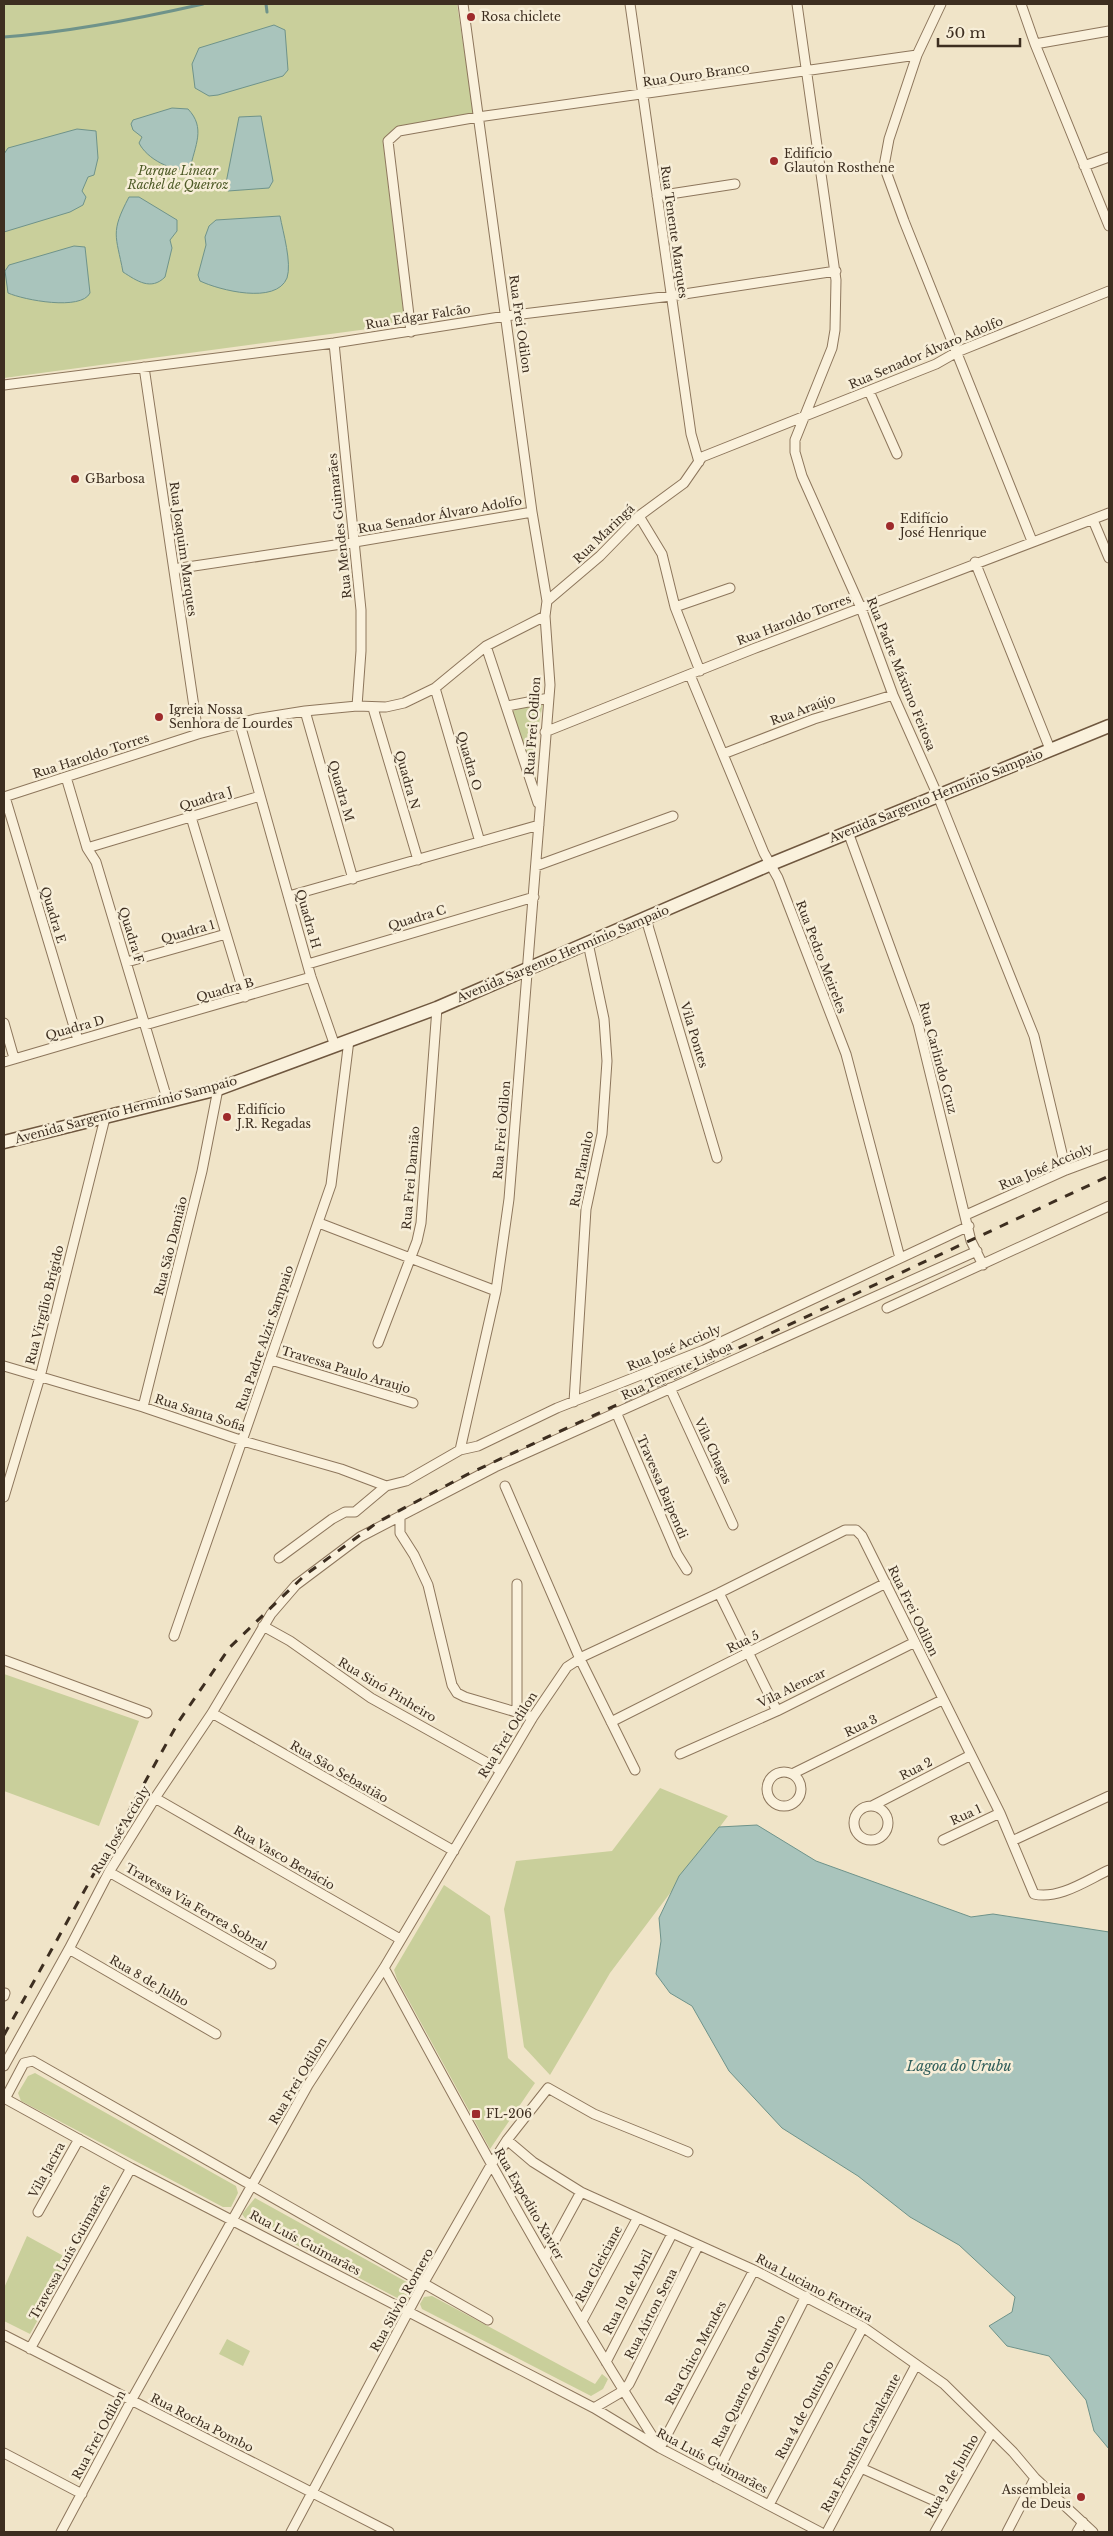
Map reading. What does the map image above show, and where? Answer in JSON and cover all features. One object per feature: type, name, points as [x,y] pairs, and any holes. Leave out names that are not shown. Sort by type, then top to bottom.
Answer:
[{"type":"main road","name":"Avenida Sargento Hermínio Sampaio","points":[[4,1142],[218,1089],[437,1008],[771,864],[1109,726]]},
{"type":"street","name":"Rua Frei Odilon","points":[[460,1450],[496,1291],[509,1199],[529,968],[539,808],[549,698],[549,658],[545,616],[547,601],[532,512],[463,4]]},
{"type":"street","name":"Rua Tenente Marques","points":[[630,4],[691,434],[699,462]]},
{"type":"street","name":"Rua Padre Máximo Feitosa","points":[[797,4],[836,271],[835,330],[832,348],[806,415],[794,440],[795,452],[802,476],[861,608],[893,695],[938,796],[1034,1036],[1066,1170]]},
{"type":"street","points":[[941,4],[917,55],[885,156],[886,176],[1032,541]]},
{"type":"street","points":[[1021,4],[1035,44],[1109,226]]},
{"type":"street","points":[[1035,44],[1109,31]]},
{"type":"street","name":"Rua Ouro Branco","points":[[411,332],[388,141],[399,131],[478,117],[917,55]]},
{"type":"street","points":[[1084,166],[1109,157]]},
{"type":"street","points":[[657,196],[735,184]]},
{"type":"street","name":"Rua Edgar Falcão","points":[[4,385],[334,343],[506,316],[671,296],[836,271]]},
{"type":"street","name":"Rua Senador Álvaro Adolfo","points":[[699,462],[708,454],[936,364],[957,352],[1109,291]]},
{"type":"street","name":"Rua Mendes Guimarães","points":[[334,343],[356,542],[361,626],[357,706]]},
{"type":"street","name":"Rua Joaquim Marques","points":[[144,367],[198,734]]},
{"type":"street","points":[[869,391],[897,454]]},
{"type":"street","name":"Rua Maringá","points":[[547,601],[586,569],[639,516],[684,483],[699,462]]},
{"type":"street","name":"Rua Senador Álvaro Adolfo","points":[[174,569],[356,542],[532,512]]},
{"type":"street","name":"Rua Haroldo Torres","points":[[545,732],[975,562],[1109,513]]},
{"type":"street","points":[[639,516],[662,554],[675,607],[700,671]]},
{"type":"street","points":[[1092,520],[1109,558]]},
{"type":"street","points":[[975,562],[1050,749]]},
{"type":"street","points":[[675,607],[730,588]]},
{"type":"street","name":"Rua Haroldo Torres","points":[[4,797],[198,734],[262,717],[357,706],[373,708],[404,703],[435,688],[486,646],[545,616]]},
{"type":"street","points":[[486,646],[508,706],[539,808]]},
{"type":"street","name":"Rua Pedro Meireles","points":[[690,675],[771,864],[846,1054],[900,1258]]},
{"type":"street","name":"Quadra O","points":[[435,688],[480,842]]},
{"type":"street","name":"Rua Araújo","points":[[723,754],[814,718],[893,695]]},
{"type":"street","points":[[508,706],[549,698]]},
{"type":"street","name":"Quadra N","points":[[373,708],[418,860]]},
{"type":"street","name":"Quadra M","points":[[305,711],[353,879]]},
{"type":"street","points":[[240,724],[260,796]]},
{"type":"street","name":"Quadra F","points":[[66,777],[87,848],[96,862],[168,1102]]},
{"type":"street","name":"Quadra J","points":[[87,848],[260,796]]},
{"type":"street","name":"Quadra H","points":[[260,796],[311,977],[336,1046]]},
{"type":"street","name":"Quadra E","points":[[4,797],[78,1040]]},
{"type":"street","points":[[536,866],[673,816]]},
{"type":"street","points":[[191,817],[245,997]]},
{"type":"street","points":[[289,896],[539,825]]},
{"type":"street","name":"Rua Carlindo Cruz","points":[[848,832],[918,1024],[969,1226],[971,1241],[983,1265]]},
{"type":"street","name":"Quadra C","points":[[308,964],[534,897]]},
{"type":"street","name":"Vila Pontes","points":[[646,919],[717,1158]]},
{"type":"street","name":"Quadra 1","points":[[127,962],[226,934]]},
{"type":"street","name":"Rua Planalto","points":[[574,1402],[586,1209],[602,1134],[607,1070],[604,1018],[588,943]]},
{"type":"street","name":"Quadra B","points":[[144,1023],[245,997],[311,977]]},
{"type":"street","name":"Rua Frei Damião","points":[[378,1343],[417,1241],[421,1223],[437,1008]]},
{"type":"street","points":[[4,1023],[14,1058]]},
{"type":"street","name":"Quadra D","points":[[4,1062],[144,1023]]},
{"type":"street","name":"Rua Padre Alzir Sampaio","points":[[174,1636],[331,1185],[349,1040]]},
{"type":"street","name":"Rua São Damião","points":[[143,1407],[200,1180],[218,1089]]},
{"type":"street","name":"Rua Virgílio Brígido","points":[[4,1497],[40,1377],[105,1118]]},
{"type":"street","name":"Rua José Accioly","points":[[966,1215],[1066,1170],[1109,1154]]},
{"type":"street","points":[[887,1308],[1109,1206]]},
{"type":"street","points":[[319,1223],[496,1291]]},
{"type":"street","name":"Rua José Accioly","points":[[386,1486],[406,1482],[460,1450],[478,1446],[574,1402],[704,1350],[781,1316],[969,1226]]},
{"type":"street","name":"Rua Tenente Lisboa","points":[[263,1626],[284,1598],[296,1586],[360,1537],[393,1522],[496,1467],[976,1251]]},
{"type":"street","name":"Travessa Paulo Araujo","points":[[271,1360],[413,1403]]},
{"type":"street","name":"Rua Santa Sofia","points":[[4,1366],[143,1407],[243,1441],[341,1468],[386,1486]]},
{"type":"street","name":"Vila Chagas","points":[[670,1388],[733,1525]]},
{"type":"street","name":"Travessa Baipendi","points":[[616,1412],[677,1554],[687,1570]]},
{"type":"street","points":[[279,1558],[332,1519],[344,1512],[355,1512],[386,1486]]},
{"type":"street","points":[[505,1486],[580,1659],[635,1770]]},
{"type":"street","points":[[393,1522],[400,1532]]},
{"type":"street","points":[[393,1522],[422,1570],[428,1585],[452,1685],[457,1693],[533,1717]]},
{"type":"street","name":"Rua Frei Odilon","points":[[61,2532],[131,2401],[308,2086],[384,1968],[533,1717],[567,1668],[580,1659],[845,1530],[856,1530],[862,1536],[886,1583],[942,1700],[1000,1813],[1034,1894],[1043,1896],[1054,1894],[1109,1870]]},
{"type":"street","name":"Rua 5","points":[[611,1722],[886,1583]]},
{"type":"street","points":[[517,1584],[517,1712]]},
{"type":"street","points":[[719,1592],[777,1711]]},
{"type":"street","name":"Rua José Accioly","points":[[4,2066],[109,1872],[154,1798],[212,1713],[263,1626]]},
{"type":"street","name":"Rua Sinó Pinheiro","points":[[263,1626],[290,1641],[371,1698],[500,1770]]},
{"type":"street","name":"Vila Alencar","points":[[680,1754],[777,1711],[915,1642]]},
{"type":"street","points":[[4,1660],[147,1713]]},
{"type":"street","name":"Rua 3","points":[[792,1774],[942,1700]]},
{"type":"street","name":"Rua São Sebastião","points":[[212,1713],[454,1851]]},
{"type":"street","name":"Rua 2","points":[[872,1806],[971,1755]]},
{"type":"street","points":[[1012,1841],[1109,1796]]},
{"type":"street","name":"Rua Vasco Benácio","points":[[154,1798],[400,1939]]},
{"type":"street","name":"Rua 1","points":[[943,1840],[1000,1813]]},
{"type":"street","name":"Travessa Via Ferrea Sobral","points":[[109,1872],[271,1964]]},
{"type":"street","name":"Rua 8 de Julho","points":[[69,1949],[216,2034]]},
{"type":"street","name":"Rua Expedito Xavier","points":[[384,1968],[545,2258],[623,2391],[660,2448]]},
{"type":"street","name":"Rua Luís Guimarães","points":[[488,2320],[33,2061],[24,2063],[4,2098],[131,2168],[594,2408],[660,2448],[820,2532]]},
{"type":"street","name":"Rua Silvio Romero","points":[[291,2532],[424,2284],[492,2165],[507,2140],[548,2088],[594,2114],[688,2152]]},
{"type":"street","name":"Vila Jacira","points":[[38,2212],[79,2140]]},
{"type":"street","name":"Rua Luciano Ferreira","points":[[507,2140],[533,2162],[581,2192],[637,2219],[754,2270],[863,2327],[944,2384],[1013,2452],[1035,2478],[1093,2532]]},
{"type":"street","name":"Travessa Luís Guimarães","points":[[30,2349],[131,2168]]},
{"type":"street","points":[[545,2258],[581,2192]]},
{"type":"street","name":"Rua Gleiciane","points":[[582,2321],[637,2219]]},
{"type":"street","name":"Rua 19 de Abril","points":[[606,2362],[672,2234]]},
{"type":"street","name":"Rua Aírton Sena","points":[[623,2391],[629,2384],[698,2246]]},
{"type":"street","name":"Rua Chico Mendes","points":[[660,2448],[754,2270]]},
{"type":"street","name":"Rua Quatro de Outubro","points":[[714,2477],[806,2296]]},
{"type":"street","name":"Rua 4 de Outubro","points":[[769,2505],[863,2327]]},
{"type":"street","name":"Rua Rocha Pombo","points":[[4,2336],[389,2532]]},
{"type":"street","name":"Rua Erondina Cavalcante","points":[[827,2532],[916,2365]]},
{"type":"street","points":[[594,2408],[623,2391]]},
{"type":"street","name":"Rua 9 de Junho","points":[[935,2532],[991,2432]]},
{"type":"street","points":[[4,2454],[82,2494]]},
{"type":"street","points":[[861,2468],[948,2507]]},
{"type":"street","points":[[1007,2532],[1035,2478]]},
{"type":"street","points":[[1077,2532],[1082,2522]]},
{"type":"green space","name":"Parque Linear Rachel de Queiroz","points":[[4,4],[457,4],[474,115],[398,127],[383,142],[405,324],[4,378]]},
{"type":"green space","points":[[543,703],[536,740],[536,787],[512,711]]},
{"type":"green space","points":[[4,1674],[139,1721],[99,1826],[4,1791]]},
{"type":"green space","points":[[660,1788],[728,1816],[610,1973],[550,2075],[524,2047],[504,1909],[516,1861],[612,1851]]},
{"type":"green space","points":[[444,1885],[490,1916],[508,2058],[535,2083],[490,2149],[397,1979],[394,1970]]},
{"type":"green space","points":[[35,2073],[236,2186],[238,2193],[231,2207],[223,2207],[21,2101],[18,2093],[28,2076]]},
{"type":"green space","points":[[255,2198],[412,2285],[414,2291],[409,2298],[403,2301],[245,2218],[242,2214]]},
{"type":"green space","points":[[27,2236],[71,2260],[30,2334],[4,2321],[4,2288]]},
{"type":"green space","points":[[432,2296],[595,2384],[602,2374],[608,2379],[603,2389],[591,2396],[422,2309],[420,2304],[424,2297]]},
{"type":"green space","points":[[227,2339],[250,2351],[243,2366],[219,2354]]},
{"type":"water","points":[[274,25],[285,30],[288,70],[283,76],[218,95],[209,96],[195,88],[192,64],[199,48]]},
{"type":"water","points":[[172,108],[188,109],[197,123],[198,137],[190,169],[168,166],[154,159],[139,143],[142,137],[133,130],[131,124],[133,120]]},
{"type":"water","points":[[261,116],[273,181],[269,188],[228,191],[225,188],[239,117]]},
{"type":"water","points":[[77,129],[96,131],[98,158],[94,175],[88,177],[82,191],[86,197],[83,205],[70,212],[4,232],[4,154],[8,148]]},
{"type":"water","points":[[129,197],[139,197],[177,220],[177,231],[170,240],[172,248],[165,277],[154,283],[144,283],[123,272],[116,234],[119,219]]},
{"type":"water","points":[[280,216],[288,264],[287,278],[281,286],[271,291],[246,293],[220,288],[200,281],[198,275],[206,245],[205,237],[209,226],[216,220]]},
{"type":"water","points":[[74,246],[85,247],[90,293],[85,298],[76,302],[64,303],[39,301],[8,293],[5,271],[9,265]]},
{"type":"water","name":"Lagoa do Urubu","points":[[757,1825],[816,1861],[971,1917],[993,1914],[1109,1932],[1109,2449],[1094,2431],[1086,2400],[1049,2356],[1007,2346],[989,2326],[1012,2312],[1015,2297],[959,2245],[910,2217],[858,2176],[782,2128],[729,2071],[692,2006],[670,1993],[656,1974],[661,1941],[659,1918],[679,1876],[719,1827]]},
{"type":"waterway","points":[[4,37],[104,24],[203,4]]},
{"type":"waterway","points":[[266,4],[267,12]]},
{"type":"railway","points":[[4,2035],[179,1721],[230,1647],[305,1575],[378,1522],[468,1474],[1109,1176]]},
{"type":"place","name":"Rosa chiclete","points":[[471,17]]},
{"type":"place","name":"Edifício Glauton Rosthene","points":[[774,161]]},
{"type":"place","name":"GBarbosa","points":[[75,479]]},
{"type":"place","name":"Edifício José Henrique","points":[[890,526]]},
{"type":"place","name":"Igreja Nossa Senhora de Lourdes","points":[[159,717]]},
{"type":"place","name":"Edifício J.R. Regadas","points":[[227,1117]]},
{"type":"place","name":"FL-206","points":[[476,2114]]},
{"type":"place","name":"Assembleia de Deus","points":[[1081,2497]]}]
